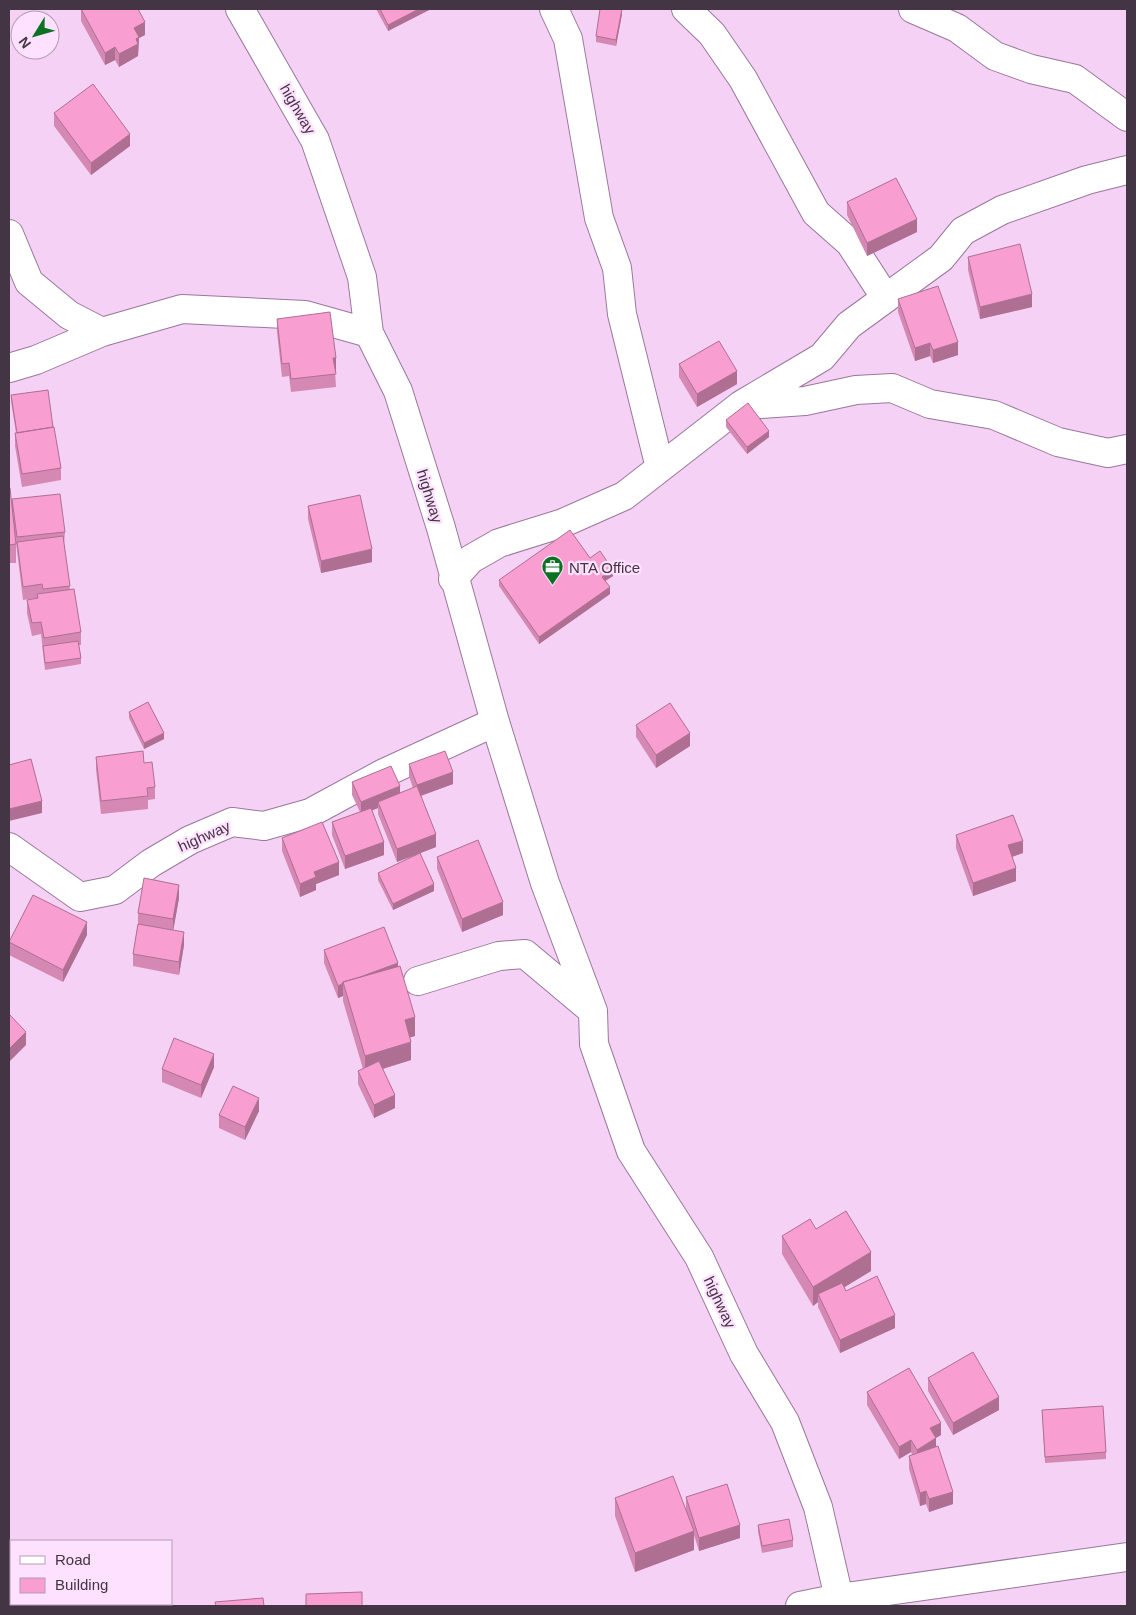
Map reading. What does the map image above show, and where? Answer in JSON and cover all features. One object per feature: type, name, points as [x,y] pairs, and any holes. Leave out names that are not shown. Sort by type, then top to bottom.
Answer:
[{"type":"street","name":"highway","points":[[240,9],[315,140],[362,277],[369,333],[398,391],[441,528],[453,579],[494,722],[545,883],[593,1011],[594,1044],[631,1150],[699,1257],[744,1354],[785,1422],[818,1507],[839,1598]]},
{"type":"street","points":[[554,9],[568,40],[599,218],[617,268],[622,314],[660,468]]},
{"type":"street","points":[[686,9],[712,34],[743,78],[816,214],[850,243],[885,297]]},
{"type":"street","points":[[913,9],[957,28],[995,56],[1031,69],[1075,79],[1127,117]]},
{"type":"street","points":[[453,579],[471,559],[499,543],[562,523],[624,496],[741,405],[822,356],[849,325],[940,258],[963,231],[1002,210],[1087,180],[1127,170]]},
{"type":"street","points":[[9,234],[29,282],[69,315],[102,332]]},
{"type":"street","points":[[9,368],[36,360],[102,332],[182,309],[305,315],[369,333]]},
{"type":"street","points":[[741,405],[805,400],[856,390],[892,388],[930,404],[994,415],[1058,442],[1108,453],[1127,449]]},
{"type":"street","name":"highway","points":[[9,848],[80,897],[115,890],[151,863],[190,840],[232,822],[264,826],[310,813],[382,774],[494,722]]},
{"type":"street","points":[[418,981],[499,956],[525,954],[593,1011]]},
{"type":"street","points":[[800,1606],[839,1598],[1127,1557]]},
{"type":"building","points":[[81,9],[138,9],[145,22],[134,28],[139,37],[136,39],[138,44],[119,54],[115,47],[105,53]]},
{"type":"building","points":[[380,9],[419,9],[388,25]]},
{"type":"building","points":[[600,9],[622,9],[616,40],[596,36]]},
{"type":"building","points":[[93,84],[130,134],[91,163],[54,113]]},
{"type":"building","points":[[896,178],[917,219],[867,243],[847,202]]},
{"type":"building","points":[[1020,244],[1032,294],[980,307],[968,257]]},
{"type":"building","points":[[938,286],[958,342],[933,350],[930,343],[915,348],[898,299]]},
{"type":"building","points":[[330,312],[336,358],[333,358],[336,374],[291,379],[289,363],[282,364],[277,319]]},
{"type":"building","points":[[719,341],[737,371],[697,394],[679,364]]},
{"type":"building","points":[[48,390],[53,427],[17,433],[11,395]]},
{"type":"building","points":[[748,403],[769,431],[747,447],[726,420]]},
{"type":"building","points":[[54,427],[61,468],[22,474],[15,433]]},
{"type":"building","points":[[9,488],[16,544],[9,545]]},
{"type":"building","points":[[60,494],[65,532],[17,537],[12,499]]},
{"type":"building","points":[[360,495],[372,549],[321,561],[308,506]]},
{"type":"building","points":[[570,530],[590,558],[600,551],[613,570],[602,577],[610,587],[539,637],[499,580]]},
{"type":"building","points":[[63,536],[70,586],[43,589],[42,584],[23,587],[17,542]]},
{"type":"building","points":[[74,589],[81,632],[44,638],[41,622],[32,623],[27,600],[38,598],[37,594]]},
{"type":"building","points":[[78,641],[81,658],[45,663],[43,646]]},
{"type":"building","points":[[148,702],[164,733],[144,743],[129,712]]},
{"type":"building","points":[[670,703],[690,733],[656,755],[636,725]]},
{"type":"building","points":[[143,751],[144,763],[152,762],[155,787],[147,788],[148,796],[101,801],[96,757]]},
{"type":"building","points":[[445,751],[453,772],[417,785],[409,764]]},
{"type":"building","points":[[31,759],[42,801],[9,809],[9,765]]},
{"type":"building","points":[[391,766],[400,786],[361,802],[352,782]]},
{"type":"building","points":[[417,786],[436,834],[397,849],[378,802]]},
{"type":"building","points":[[371,808],[384,842],[345,856],[332,822]]},
{"type":"building","points":[[1013,815],[1023,841],[1008,845],[1016,868],[973,883],[956,835]]},
{"type":"building","points":[[322,822],[339,862],[314,872],[316,877],[300,884],[282,838]]},
{"type":"building","points":[[478,840],[503,902],[462,919],[437,857]]},
{"type":"building","points":[[420,853],[434,884],[393,904],[378,873]]},
{"type":"building","points":[[144,878],[179,885],[173,919],[138,913]]},
{"type":"building","points":[[33,895],[87,922],[63,970],[9,942]]},
{"type":"building","points":[[138,924],[184,932],[179,962],[133,954]]},
{"type":"building","points":[[384,927],[398,963],[343,982],[338,986],[324,950]]},
{"type":"building","points":[[400,966],[415,1017],[405,1020],[411,1042],[365,1056],[343,982]]},
{"type":"building","points":[[9,1014],[26,1032],[9,1049]]},
{"type":"building","points":[[174,1038],[214,1054],[201,1085],[162,1069]]},
{"type":"building","points":[[379,1061],[395,1095],[374,1105],[358,1071]]},
{"type":"building","points":[[233,1086],[259,1098],[245,1127],[219,1115]]},
{"type":"building","points":[[846,1211],[871,1252],[813,1287],[782,1236],[810,1219],[816,1229]]},
{"type":"building","points":[[877,1276],[895,1315],[840,1340],[818,1294],[842,1283],[846,1291]]},
{"type":"building","points":[[973,1352],[999,1397],[953,1423],[928,1378]]},
{"type":"building","points":[[909,1368],[941,1423],[930,1428],[936,1438],[917,1450],[911,1440],[899,1447],[867,1392]]},
{"type":"building","points":[[1103,1406],[1106,1452],[1045,1457],[1042,1410]]},
{"type":"building","points":[[938,1446],[953,1492],[929,1499],[926,1491],[920,1493],[909,1456]]},
{"type":"building","points":[[673,1476],[694,1531],[635,1553],[615,1498]]},
{"type":"building","points":[[727,1484],[740,1525],[699,1538],[686,1497]]},
{"type":"building","points":[[789,1519],[793,1540],[762,1546],[758,1525]]},
{"type":"building","points":[[362,1592],[362,1606],[306,1606],[306,1594]]},
{"type":"building","points":[[263,1598],[264,1606],[216,1606],[215,1602]]},
{"type":"place","name":"NTA Office","points":[[553,586]]}]
